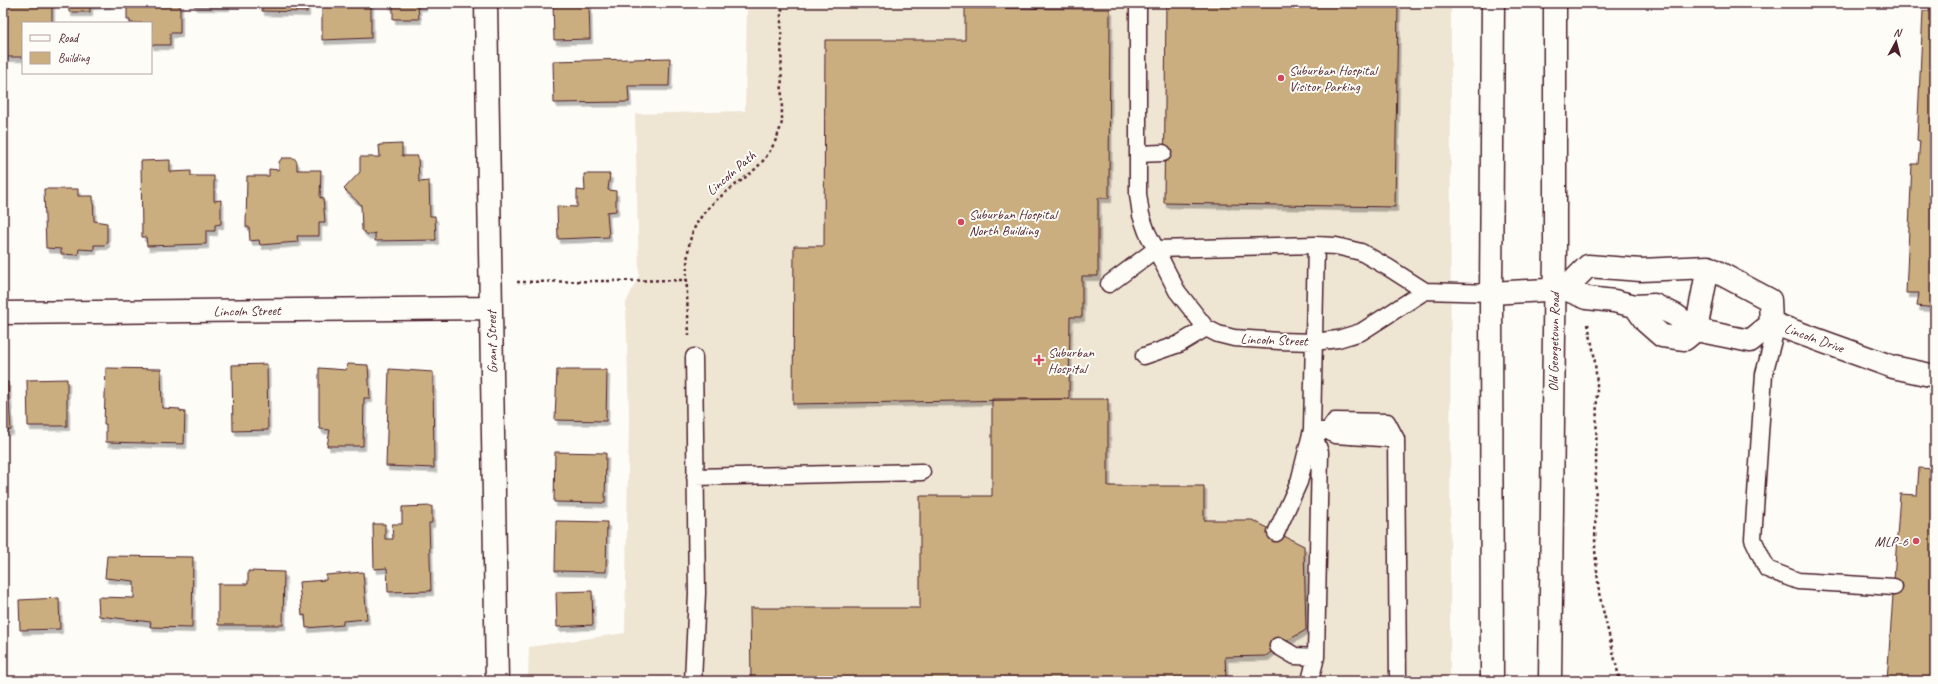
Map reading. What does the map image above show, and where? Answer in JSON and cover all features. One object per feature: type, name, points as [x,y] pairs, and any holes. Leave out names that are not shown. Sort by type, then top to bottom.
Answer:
[{"type":"street","name":"Grant Street","points":[[486,3],[497,681]]},
{"type":"street","points":[[1492,681],[1491,292],[1493,3]]},
{"type":"street","name":"Old Georgetown Road","points":[[1550,681],[1559,289],[1555,3]]},
{"type":"street","points":[[1559,289],[1588,266],[1641,270],[1708,267],[1770,300],[1774,324]]},
{"type":"street","points":[[1491,292],[1559,289],[1587,298],[1614,301],[1634,306],[1646,322],[1662,336],[1685,339],[1696,330],[1708,267]]},
{"type":"street","name":"Lincoln Street","points":[[3,313],[491,308]]},
{"type":"street","name":"Lincoln Drive","points":[[1696,330],[1750,341],[1774,324],[1893,367],[1935,376]]},
{"type":"lane","points":[[1138,3],[1138,194],[1141,215],[1147,232],[1177,291],[1206,328],[1179,344],[1144,356]]},
{"type":"lane","points":[[1138,154],[1163,153]]},
{"type":"lane","points":[[1109,284],[1156,249],[1316,245],[1336,246],[1361,252],[1425,291],[1491,292]]},
{"type":"lane","points":[[1276,533],[1298,482],[1312,430],[1316,245]]},
{"type":"lane","name":"Lincoln Street","points":[[1206,328],[1234,338],[1314,342],[1338,339],[1361,332],[1425,291]]},
{"type":"lane","points":[[1774,324],[1764,374],[1753,539],[1767,569],[1798,582],[1894,587]]},
{"type":"lane","points":[[693,681],[697,593],[694,357]]},
{"type":"lane","points":[[1312,430],[1328,431],[1335,435],[1396,439],[1398,681]]},
{"type":"lane","points":[[1310,681],[1316,657],[1320,452],[1312,430]]},
{"type":"lane","points":[[695,477],[922,472]]},
{"type":"lane","points":[[1278,646],[1296,656],[1316,657]]},
{"type":"path","name":"Lincoln Path","points":[[694,357],[689,338],[688,280],[688,253],[693,232],[698,221],[712,203],[754,171],[763,161],[778,136],[782,122],[781,13],[784,3]]},
{"type":"path","points":[[491,278],[504,278],[515,282],[688,280]]},
{"type":"path","points":[[1587,298],[1588,328],[1593,350],[1597,383],[1595,550],[1598,593],[1620,681]]},
{"type":"shaded area","name":"Suburban Hospital","points":[[747,3],[1451,3],[1450,681],[528,681],[529,647],[625,633],[629,417],[626,303],[639,275],[635,114],[745,111]]},
{"type":"building","points":[[3,3],[52,3],[52,22],[22,22],[22,57],[3,57]]},
{"type":"building","points":[[69,3],[109,4],[90,5],[90,12],[69,12]]},
{"type":"building","points":[[127,3],[180,3],[180,33],[170,33],[170,45],[152,45],[152,22],[130,22],[130,20],[127,20]]},
{"type":"building","points":[[194,3],[227,3],[227,6],[194,6]]},
{"type":"building","points":[[262,3],[307,3],[307,12],[262,11]]},
{"type":"building","points":[[322,3],[371,3],[371,38],[322,40]]},
{"type":"building","points":[[388,3],[424,3],[424,6],[418,6],[419,19],[393,19],[393,5],[388,5]]},
{"type":"building","points":[[553,3],[589,3],[590,39],[554,40]]},
{"type":"building","name":"Suburban Hospital Visitor Parking","points":[[1166,3],[1398,3],[1395,207],[1164,203]]},
{"type":"building","points":[[1930,3],[1935,3],[1935,308],[1917,306],[1919,293],[1906,293],[1912,164],[1918,164],[1920,141],[1917,140],[1923,11],[1929,11]]},
{"type":"building","name":"Suburban Hospital North Building","points":[[965,8],[1110,9],[1109,198],[1098,198],[1098,276],[1082,276],[1082,317],[1070,317],[1069,399],[793,404],[794,246],[824,246],[825,40],[965,40]]},
{"type":"building","points":[[670,58],[669,86],[628,86],[629,102],[554,103],[553,61]]},
{"type":"building","points":[[402,144],[402,156],[418,156],[419,182],[429,181],[430,216],[435,216],[436,240],[375,241],[375,233],[368,235],[362,230],[361,205],[344,189],[360,172],[360,157],[380,157],[379,145]]},
{"type":"building","points":[[282,158],[294,158],[297,162],[297,170],[321,170],[320,198],[323,197],[325,222],[319,222],[319,236],[297,236],[298,242],[260,245],[259,240],[250,241],[249,227],[246,227],[247,176],[269,176],[269,169],[279,170],[279,162]]},
{"type":"building","points":[[170,160],[170,172],[191,171],[191,176],[214,176],[214,201],[221,200],[221,224],[215,225],[215,231],[206,231],[206,244],[147,246],[146,237],[142,237],[141,161]]},
{"type":"building","points":[[584,174],[610,174],[608,190],[616,191],[616,211],[607,212],[609,237],[558,239],[557,206],[577,207],[577,190],[585,191]]},
{"type":"building","points":[[44,189],[78,189],[78,196],[93,196],[94,221],[107,223],[107,243],[105,245],[94,245],[94,250],[79,249],[78,255],[61,254],[61,249],[46,248]]},
{"type":"building","points":[[267,364],[268,430],[233,431],[232,365]]},
{"type":"building","points":[[347,364],[368,365],[370,398],[364,398],[363,446],[327,446],[330,430],[320,429],[319,420],[319,368],[346,370]]},
{"type":"building","points":[[106,368],[161,369],[162,408],[180,409],[180,411],[185,412],[184,444],[106,442],[106,424],[104,424]]},
{"type":"building","points":[[389,369],[433,372],[434,468],[386,466]]},
{"type":"building","points":[[557,370],[607,370],[606,421],[555,420]]},
{"type":"building","points":[[67,379],[67,426],[28,426],[27,380]]},
{"type":"building","points":[[3,382],[8,382],[11,430],[3,431]]},
{"type":"building","points":[[992,399],[1108,399],[1108,486],[1204,486],[1204,520],[1252,520],[1304,546],[1306,630],[1278,646],[1266,656],[1225,657],[1226,679],[1154,679],[1153,681],[751,681],[750,608],[920,608],[920,496],[992,496]]},
{"type":"building","points":[[555,452],[606,453],[605,503],[554,502]]},
{"type":"building","name":"MLP-6","points":[[1919,468],[1935,469],[1935,681],[1887,681],[1900,494],[1917,495]]},
{"type":"building","points":[[432,506],[432,523],[429,523],[431,591],[388,592],[387,568],[374,569],[373,524],[385,524],[385,539],[393,539],[392,524],[402,524],[402,507]]},
{"type":"building","points":[[556,521],[607,522],[606,572],[555,571]]},
{"type":"building","points":[[107,556],[193,557],[192,628],[150,627],[151,622],[99,616],[98,597],[134,598],[134,581],[105,578]]},
{"type":"building","points":[[248,571],[284,572],[283,625],[218,625],[218,584],[248,584]]},
{"type":"building","points":[[363,572],[367,619],[343,621],[343,625],[306,628],[305,615],[302,616],[299,582],[326,580],[326,575]]},
{"type":"building","points":[[592,591],[593,625],[557,627],[556,592]]},
{"type":"building","points":[[59,598],[60,629],[20,630],[19,600]]},
{"type":"place","name":"Suburban Hospital Visitor Parking","points":[[1281,78]]},
{"type":"place","name":"Suburban Hospital North Building","points":[[961,222]]},
{"type":"place","name":"Suburban Hospital","points":[[1039,360]]},
{"type":"place","name":"MLP-6","points":[[1916,541]]}]
